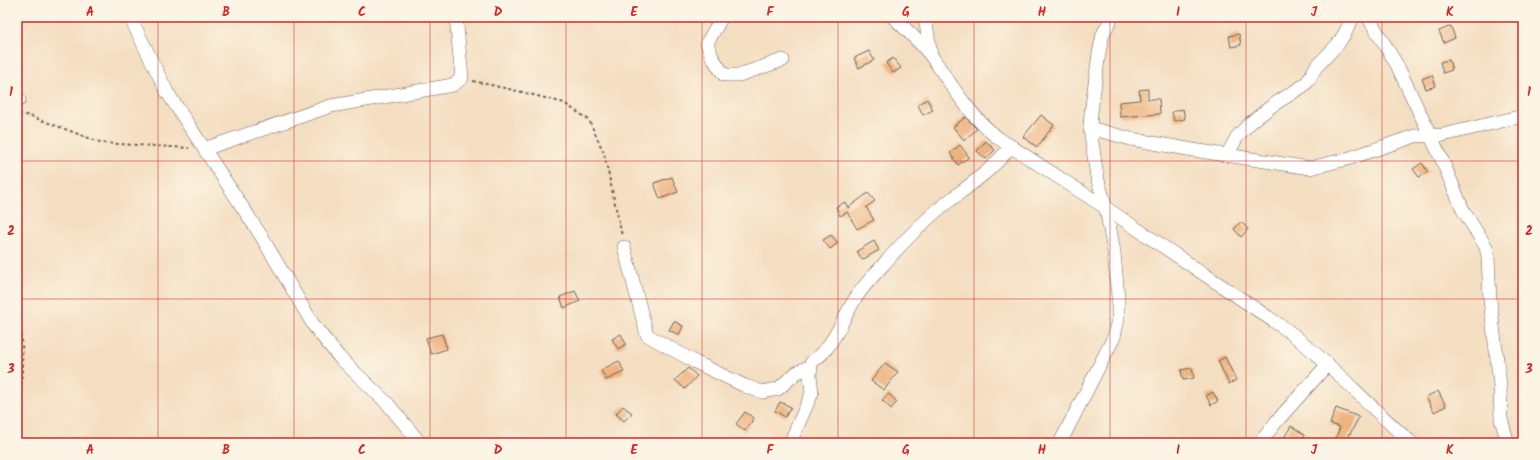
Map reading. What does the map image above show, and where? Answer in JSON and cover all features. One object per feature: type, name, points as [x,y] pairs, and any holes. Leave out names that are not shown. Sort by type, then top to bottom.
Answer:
[{"type":"street","points":[[130,17],[168,92],[260,234],[314,326],[339,357],[387,403],[420,443]]},
{"type":"street","points":[[204,148],[331,106],[453,86],[462,78],[456,17]]},
{"type":"street","points":[[722,17],[707,43],[712,56],[724,75],[739,75],[783,60]]},
{"type":"street","points":[[893,17],[931,56],[967,108],[985,128],[1288,330],[1328,364],[1392,426],[1412,443]]},
{"type":"street","points":[[925,17],[931,56]]},
{"type":"street","points":[[1060,443],[1114,337],[1118,319],[1118,297],[1114,252],[1106,208],[1097,177],[1090,128],[1099,53],[1103,34],[1112,17]]},
{"type":"street","points":[[1226,155],[1250,123],[1308,81],[1316,66],[1338,44],[1353,17]]},
{"type":"street","points":[[1368,17],[1397,65],[1442,160],[1463,210],[1484,242],[1487,251],[1490,300],[1500,385],[1501,419],[1508,443]]},
{"type":"street","points":[[1090,128],[1131,139],[1310,168],[1361,154],[1410,137],[1429,134],[1443,136],[1523,116]]},
{"type":"street","points":[[624,247],[647,334],[696,362],[745,386],[762,392],[778,389],[796,373],[810,366],[812,362],[822,354],[832,342],[843,324],[855,300],[883,264],[913,232],[940,208],[969,188],[989,170],[1011,146]]},
{"type":"street","points":[[1260,443],[1276,422],[1328,364]]},
{"type":"street","points":[[790,443],[812,393],[810,366]]},
{"type":"path","points":[[462,78],[564,103],[589,120],[604,153],[624,247]]},
{"type":"path","points":[[18,105],[32,117],[102,143],[204,148]]},
{"type":"path","points":[[17,310],[21,322],[22,380],[20,402]]},
{"type":"building","points":[[1451,26],[1455,38],[1444,43],[1439,31]]},
{"type":"building","points":[[1239,34],[1241,45],[1231,47],[1229,36]]},
{"type":"building","points":[[869,51],[874,60],[859,68],[854,58]]},
{"type":"building","points":[[893,58],[901,68],[893,73],[886,63]]},
{"type":"building","points":[[1449,60],[1452,70],[1443,73],[1440,62]]},
{"type":"building","points":[[1432,75],[1436,86],[1426,89],[1422,79]]},
{"type":"building","points":[[1148,89],[1148,99],[1159,99],[1160,114],[1120,117],[1119,102],[1140,100],[1139,90]]},
{"type":"building","points":[[927,99],[933,110],[923,115],[918,105]]},
{"type":"building","points":[[1183,109],[1185,119],[1174,121],[1172,112]]},
{"type":"building","points":[[1041,115],[1054,125],[1037,147],[1023,137]]},
{"type":"building","points":[[965,117],[977,129],[964,140],[953,127]]},
{"type":"building","points":[[986,141],[995,150],[986,159],[977,151]]},
{"type":"building","points":[[960,145],[969,157],[958,165],[950,153]]},
{"type":"building","points":[[1422,163],[1428,172],[1419,177],[1413,169]]},
{"type":"building","points":[[672,177],[678,192],[660,199],[654,183]]},
{"type":"building","points":[[868,193],[875,201],[866,207],[874,220],[857,229],[847,212],[840,216],[836,207],[845,202],[848,208]]},
{"type":"building","points":[[1241,222],[1248,229],[1241,237],[1234,229]]},
{"type":"building","points":[[831,235],[838,243],[830,249],[823,240]]},
{"type":"building","points":[[874,241],[879,250],[862,260],[857,251]]},
{"type":"building","points":[[575,291],[580,301],[564,308],[560,297]]},
{"type":"building","points":[[674,321],[683,326],[679,335],[669,330]]},
{"type":"building","points":[[442,334],[447,349],[431,354],[426,338]]},
{"type":"building","points":[[621,334],[626,344],[618,349],[612,339]]},
{"type":"building","points":[[1225,357],[1236,380],[1229,384],[1218,361]]},
{"type":"building","points":[[619,361],[624,372],[606,380],[601,370]]},
{"type":"building","points":[[885,363],[898,372],[884,390],[871,381]]},
{"type":"building","points":[[688,368],[697,376],[685,389],[675,380]]},
{"type":"building","points":[[1192,368],[1194,378],[1183,380],[1181,370]]},
{"type":"building","points":[[1438,391],[1446,406],[1434,412],[1426,397]]},
{"type":"building","points":[[1213,392],[1218,401],[1211,405],[1206,396]]},
{"type":"building","points":[[889,394],[897,402],[891,409],[882,400]]},
{"type":"building","points":[[780,402],[791,407],[785,417],[775,411]]},
{"type":"building","points":[[623,406],[632,413],[624,421],[616,414]]},
{"type":"building","points":[[1336,408],[1359,417],[1350,434],[1349,433],[1346,443],[1334,443],[1340,427],[1330,424]]},
{"type":"building","points":[[745,412],[754,418],[745,431],[736,424]]},
{"type":"building","points":[[1291,426],[1305,435],[1300,443],[1292,443],[1284,438]]}]
